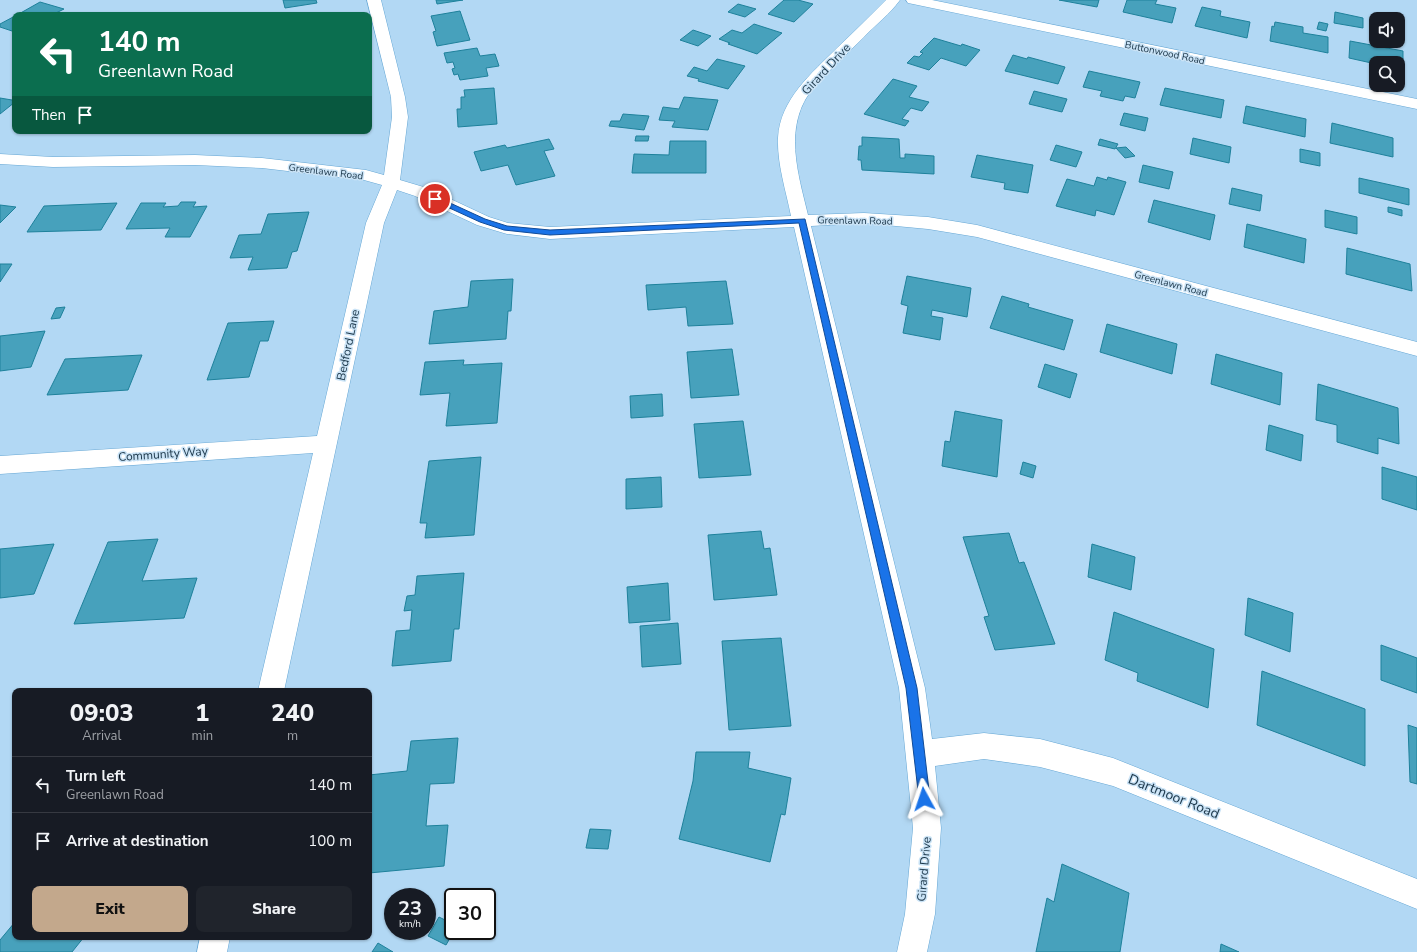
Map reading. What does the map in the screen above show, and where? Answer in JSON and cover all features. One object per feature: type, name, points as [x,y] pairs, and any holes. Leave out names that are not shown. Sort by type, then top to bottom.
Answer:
[{"type":"street","name":"Bedford Lane","points":[[272,688],[375,223],[391,183],[400,117],[398,97],[374,0]]},
{"type":"street","name":"Girard Drive","points":[[893,0],[808,86],[796,102],[788,122],[786,147],[790,174],[912,688],[927,828],[920,914],[912,952]]},
{"type":"street","name":"Buttonwood Road","points":[[914,0],[1417,104]]},
{"type":"street","name":"Greenlawn Road","points":[[0,160],[53,162],[195,160],[262,163],[366,175],[421,192],[483,221],[507,228],[528,231],[582,232],[864,218],[928,223],[977,231],[1417,349]]},
{"type":"street","name":"Community Way","points":[[0,465],[327,444]]},
{"type":"street","name":"Dartmoor Road","points":[[920,754],[984,746],[1040,753],[1113,772],[1417,894]]},
{"type":"street","points":[[212,952],[214,940]]},
{"type":"building","points":[[283,0],[316,0],[317,3],[285,8]]},
{"type":"building","points":[[436,0],[463,0],[437,4]]},
{"type":"building","points":[[784,0],[798,0],[813,4],[794,22],[768,14]]},
{"type":"building","points":[[1059,0],[1099,0],[1097,7]]},
{"type":"building","points":[[1127,0],[1157,0],[1155,4],[1176,8],[1172,23],[1123,12]]},
{"type":"building","points":[[40,2],[64,9],[58,12],[22,12]]},
{"type":"building","points":[[738,4],[756,9],[745,17],[728,12]]},
{"type":"building","points":[[1202,7],[1221,11],[1220,16],[1250,22],[1247,38],[1195,26]]},
{"type":"building","points":[[460,11],[470,40],[437,46],[433,32],[436,31],[431,16]]},
{"type":"building","points":[[1335,12],[1363,18],[1363,28],[1334,23]]},
{"type":"building","points":[[12,18],[12,31],[0,27],[0,24]]},
{"type":"building","points":[[1275,22],[1303,27],[1303,33],[1328,37],[1328,53],[1270,41],[1272,26],[1274,27]]},
{"type":"building","points":[[1319,22],[1328,24],[1326,31],[1317,29]]},
{"type":"building","points":[[754,24],[782,33],[757,54],[728,44],[730,43],[719,39],[732,30],[742,33]]},
{"type":"building","points":[[693,30],[711,36],[698,46],[680,40]]},
{"type":"building","points":[[934,38],[961,46],[962,44],[980,50],[966,66],[941,58],[929,70],[907,63],[914,56],[919,57],[923,53],[920,52]]},
{"type":"building","points":[[1350,41],[1369,45],[1369,48],[1387,48],[1403,51],[1403,56],[1369,56],[1369,62],[1349,58]]},
{"type":"building","points":[[477,48],[480,56],[495,54],[499,66],[486,68],[488,76],[460,80],[458,74],[454,75],[452,69],[455,68],[453,62],[447,63],[444,53]]},
{"type":"building","points":[[1013,55],[1027,59],[1028,57],[1065,67],[1058,84],[1005,71]]},
{"type":"building","points":[[717,59],[745,66],[728,89],[698,81],[699,79],[687,76],[694,67],[707,71]]},
{"type":"building","points":[[1089,71],[1140,82],[1135,98],[1125,96],[1123,101],[1100,96],[1102,91],[1083,87]]},
{"type":"building","points":[[893,79],[917,86],[909,97],[929,102],[922,111],[911,108],[902,119],[909,121],[905,126],[864,114]]},
{"type":"building","points":[[494,88],[497,124],[458,127],[457,109],[461,109],[461,97],[465,97],[464,90]]},
{"type":"building","points":[[1165,88],[1224,100],[1221,118],[1160,105]]},
{"type":"building","points":[[1034,91],[1067,99],[1062,112],[1029,104]]},
{"type":"building","points":[[684,97],[718,100],[708,130],[672,127],[675,121],[659,120],[663,107],[679,109]]},
{"type":"building","points":[[0,98],[12,100],[12,104],[0,114]]},
{"type":"building","points":[[1246,106],[1306,119],[1305,137],[1243,123]]},
{"type":"building","points":[[1124,113],[1148,118],[1145,131],[1120,125]]},
{"type":"building","points":[[623,114],[649,116],[644,130],[609,126],[611,121],[620,121]]},
{"type":"building","points":[[1332,123],[1393,138],[1393,157],[1330,143]]},
{"type":"building","points":[[636,136],[649,136],[648,141],[635,141]]},
{"type":"building","points":[[862,137],[899,139],[900,158],[905,158],[905,154],[934,156],[934,174],[862,170],[861,160],[858,160],[859,146],[862,146]]},
{"type":"building","points":[[1193,138],[1231,147],[1229,163],[1190,154]]},
{"type":"building","points":[[549,139],[554,149],[544,151],[555,176],[516,185],[508,165],[481,171],[474,152],[505,145],[507,148]]},
{"type":"building","points":[[1100,139],[1118,144],[1115,149],[1098,145]]},
{"type":"building","points":[[670,141],[706,141],[706,173],[632,173],[634,154],[669,155]]},
{"type":"building","points":[[1056,145],[1082,152],[1076,167],[1050,160]]},
{"type":"building","points":[[1126,147],[1135,156],[1125,158],[1116,148]]},
{"type":"building","points":[[1300,149],[1320,153],[1320,166],[1300,162]]},
{"type":"building","points":[[977,155],[1033,165],[1028,193],[1004,189],[1005,183],[971,177]]},
{"type":"building","points":[[1143,165],[1173,172],[1169,189],[1139,182]]},
{"type":"building","points":[[1097,177],[1107,180],[1108,177],[1126,182],[1114,215],[1096,210],[1095,216],[1056,206],[1067,179],[1094,186]]},
{"type":"building","points":[[1359,178],[1409,189],[1409,205],[1359,193]]},
{"type":"building","points":[[1232,188],[1262,195],[1260,211],[1229,204]]},
{"type":"building","points":[[1154,200],[1215,215],[1210,240],[1148,222]]},
{"type":"building","points":[[181,202],[196,202],[193,207],[207,206],[190,237],[165,237],[170,228],[126,229],[141,203],[166,203],[163,207],[178,206]]},
{"type":"building","points":[[117,203],[101,230],[27,232],[44,206]]},
{"type":"building","points":[[0,205],[16,207],[0,223]]},
{"type":"building","points":[[1388,207],[1402,210],[1402,216],[1388,212]]},
{"type":"building","points":[[1325,210],[1357,217],[1357,234],[1325,227]]},
{"type":"building","points":[[309,212],[297,251],[292,252],[287,268],[248,270],[253,257],[230,258],[239,235],[261,234],[268,214]]},
{"type":"building","points":[[1247,224],[1306,239],[1304,263],[1244,247]]},
{"type":"building","points":[[1347,248],[1410,264],[1412,291],[1346,274]]},
{"type":"building","points":[[0,264],[12,264],[0,282]]},
{"type":"building","points":[[907,276],[971,288],[967,317],[932,310],[931,316],[943,318],[940,340],[903,333],[908,306],[901,304]]},
{"type":"building","points":[[513,279],[511,311],[508,311],[506,339],[429,344],[434,311],[468,307],[471,281]]},
{"type":"building","points":[[726,281],[733,324],[688,326],[686,307],[648,310],[646,285]]},
{"type":"building","points":[[1002,296],[1029,304],[1028,307],[1073,320],[1064,350],[990,328]]},
{"type":"building","points":[[65,307],[60,318],[51,319],[56,308]]},
{"type":"building","points":[[274,321],[268,341],[260,341],[249,377],[207,380],[228,323]]},
{"type":"building","points":[[1107,324],[1177,344],[1172,374],[1100,352]]},
{"type":"building","points":[[45,331],[31,367],[0,371],[0,336]]},
{"type":"building","points":[[732,349],[739,395],[691,398],[687,352]]},
{"type":"building","points":[[1216,354],[1282,373],[1280,405],[1211,384]]},
{"type":"building","points":[[142,355],[128,390],[47,395],[65,359]]},
{"type":"building","points":[[464,360],[463,365],[502,363],[497,423],[446,426],[450,393],[420,395],[425,362]]},
{"type":"building","points":[[1045,364],[1077,374],[1070,398],[1038,387]]},
{"type":"building","points":[[1318,384],[1398,408],[1399,444],[1378,438],[1378,454],[1337,442],[1337,425],[1316,420]]},
{"type":"building","points":[[662,394],[663,416],[631,418],[630,396]]},
{"type":"building","points":[[955,411],[1002,420],[997,477],[942,466],[945,441],[950,442]]},
{"type":"building","points":[[743,421],[751,475],[699,478],[694,424]]},
{"type":"building","points":[[1269,425],[1303,435],[1301,461],[1266,450]]},
{"type":"building","points":[[481,457],[474,535],[425,538],[427,523],[420,523],[429,461]]},
{"type":"building","points":[[1023,462],[1036,466],[1033,478],[1020,474]]},
{"type":"building","points":[[1382,467],[1417,477],[1417,510],[1382,499]]},
{"type":"building","points":[[661,477],[662,507],[626,509],[626,479]]},
{"type":"building","points":[[761,531],[764,549],[770,548],[777,595],[714,600],[708,535]]},
{"type":"building","points":[[1009,533],[1019,563],[1024,562],[1055,644],[995,650],[984,617],[989,616],[963,537]]},
{"type":"building","points":[[158,539],[142,581],[197,578],[184,618],[74,624],[108,542]]},
{"type":"building","points":[[54,544],[34,594],[0,598],[0,549]]},
{"type":"building","points":[[1092,544],[1135,557],[1131,590],[1088,577]]},
{"type":"building","points":[[464,573],[459,629],[454,629],[451,661],[392,666],[396,631],[410,630],[412,610],[404,611],[407,596],[415,595],[417,576]]},
{"type":"building","points":[[668,583],[670,620],[629,623],[627,587]]},
{"type":"building","points":[[1248,598],[1293,613],[1290,652],[1245,635]]},
{"type":"building","points":[[1114,612],[1214,649],[1208,708],[1137,681],[1138,673],[1105,660]]},
{"type":"building","points":[[678,623],[681,664],[642,667],[640,626]]},
{"type":"building","points":[[781,638],[791,726],[729,730],[722,641]]},
{"type":"building","points":[[1381,645],[1417,658],[1417,693],[1381,680]]},
{"type":"building","points":[[1262,671],[1365,709],[1365,766],[1257,725]]},
{"type":"building","points":[[1408,725],[1417,728],[1417,784],[1410,782]]},
{"type":"building","points":[[458,738],[454,783],[430,784],[426,826],[448,825],[444,866],[372,873],[372,775],[407,771],[411,741]]},
{"type":"building","points":[[696,752],[750,752],[748,768],[791,778],[785,815],[781,814],[770,862],[679,839],[693,781]]},
{"type":"building","points":[[590,829],[611,830],[608,849],[586,848]]},
{"type":"building","points":[[1062,864],[1129,893],[1120,952],[1036,952],[1047,898],[1054,902]]},
{"type":"building","points":[[439,917],[444,920],[444,940],[449,940],[446,945],[436,940],[436,922]]},
{"type":"building","points":[[12,926],[12,940],[82,940],[72,952],[0,952],[0,940]]},
{"type":"building","points":[[378,943],[393,952],[372,952]]},
{"type":"building","points":[[1221,944],[1239,952],[1220,952]]},
{"type":"route","points":[[435,199],[483,221],[507,228],[550,233],[802,220],[912,688],[924,799]]}]
